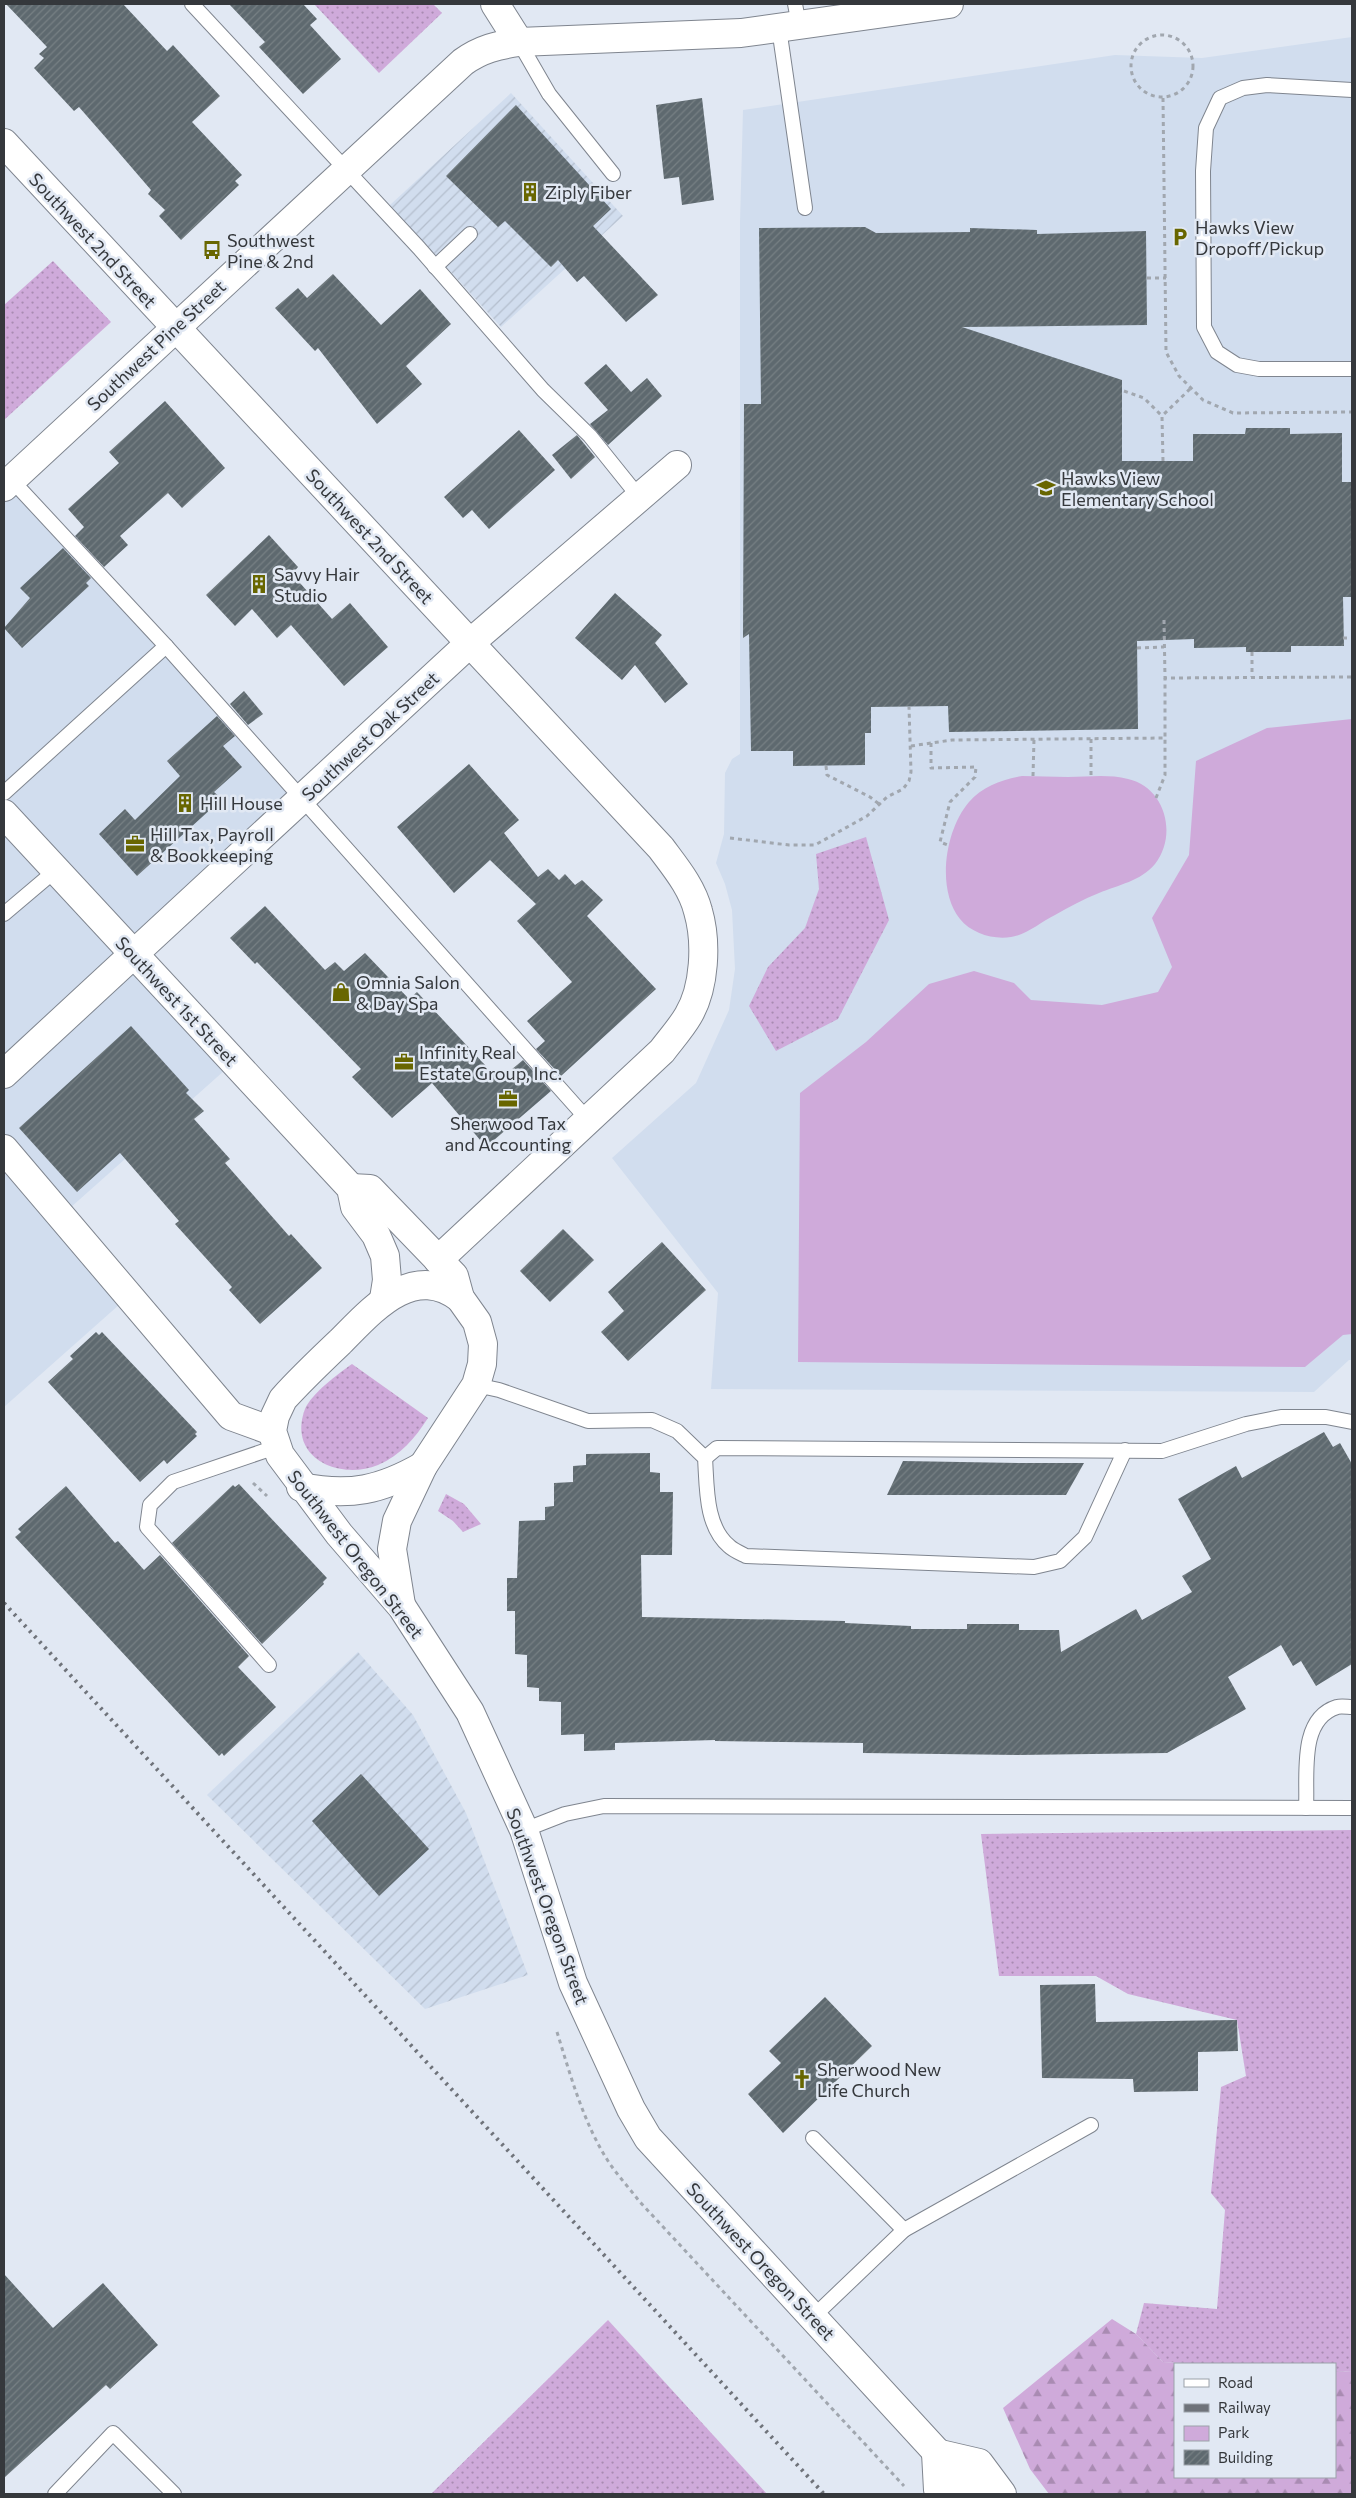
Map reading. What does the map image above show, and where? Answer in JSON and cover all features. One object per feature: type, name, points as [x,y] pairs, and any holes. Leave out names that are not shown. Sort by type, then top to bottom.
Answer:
[{"type":"main road","points":[[495,4],[519,42]]},
{"type":"main road","name":"Southwest Pine Street","points":[[6,480],[175,328],[463,62],[477,52],[495,45],[519,42],[705,35],[791,19],[947,4]]},
{"type":"main road","name":"Southwest 2nd Street","points":[[4,143],[661,848],[683,878],[698,910],[702,947],[700,984],[688,1015],[662,1051],[438,1260]]},
{"type":"main road","name":"Southwest Oak Street","points":[[4,1074],[470,643],[677,466]]},
{"type":"main road","name":"Southwest 1st Street","points":[[4,814],[351,1188],[354,1207],[376,1235],[385,1256],[387,1280],[384,1299]]},
{"type":"main road","points":[[4,1149],[231,1416],[274,1439],[275,1416],[283,1399],[384,1299],[400,1291],[424,1286],[440,1286],[460,1298]]},
{"type":"main road","points":[[351,1188],[370,1189],[454,1276],[460,1298],[477,1322],[483,1344],[481,1369],[476,1385],[423,1466],[402,1507],[393,1534],[393,1564],[402,1607]]},
{"type":"main road","name":"Southwest Oregon Street","points":[[274,1439],[285,1464],[301,1486],[402,1607],[463,1700],[524,1830],[573,1983],[637,2120],[648,2138],[973,2494]]},
{"type":"main road","points":[[301,1486],[332,1492],[369,1490],[385,1486],[423,1466]]},
{"type":"main road","points":[[942,2494],[938,2490],[936,2453],[979,2463],[1002,2494]]},
{"type":"lane","points":[[192,4],[346,169],[543,390],[590,436],[640,497]]},
{"type":"lane","points":[[791,19],[805,208]]},
{"type":"lane","points":[[519,42],[549,94],[613,174]]},
{"type":"lane","points":[[1352,90],[1267,85],[1243,88],[1220,98],[1206,128],[1203,170],[1204,327],[1217,352],[1236,366],[1259,369],[1352,369]]},
{"type":"lane","points":[[435,267],[470,234]]},
{"type":"lane","points":[[6,480],[166,646],[588,1120]]},
{"type":"lane","points":[[4,793],[166,646]]},
{"type":"lane","points":[[4,914],[56,870]]},
{"type":"lane","points":[[476,1385],[588,1421],[652,1420],[677,1431],[705,1458],[709,1503],[716,1530],[729,1546],[746,1556],[1034,1567],[1060,1561],[1085,1537],[1125,1450]]},
{"type":"lane","points":[[705,1458],[717,1448],[1162,1451],[1246,1424],[1281,1417],[1326,1417],[1352,1422]]},
{"type":"lane","points":[[269,1665],[148,1527],[150,1505],[173,1482],[274,1439]]},
{"type":"lane","points":[[1306,1808],[1307,1743],[1318,1719],[1337,1707],[1352,1707]]},
{"type":"lane","points":[[524,1830],[565,1814],[604,1806],[1352,1808]]},
{"type":"lane","points":[[813,2317],[904,2230],[1091,2125]]},
{"type":"lane","points":[[813,2138],[904,2230]]},
{"type":"lane","points":[[55,2494],[113,2433],[174,2494]]},
{"type":"path","points":[[1161,34],[1171,35],[1188,46],[1194,65],[1192,75],[1182,91],[1173,96],[1164,98],[1153,96],[1143,90],[1136,82],[1132,72],[1131,61],[1141,42],[1161,34]]},
{"type":"path","points":[[1147,278],[1166,278]]},
{"type":"path","points":[[1162,416],[1191,388]]},
{"type":"path","points":[[1124,391],[1144,398],[1162,416],[1163,461]]},
{"type":"path","points":[[1156,798],[1165,775],[1164,620]]},
{"type":"path","points":[[1343,638],[1352,638]]},
{"type":"path","points":[[1137,648],[1164,647]]},
{"type":"path","points":[[1252,652],[1252,677]]},
{"type":"path","points":[[1165,678],[1352,677]]},
{"type":"path","points":[[730,838],[789,845],[815,845],[867,816],[878,804],[903,788],[909,781],[909,707]]},
{"type":"path","points":[[910,746],[952,740],[1165,738]]},
{"type":"path","points":[[1033,776],[1034,739]]},
{"type":"path","points":[[1091,739],[1091,776]]},
{"type":"path","points":[[931,743],[931,768],[976,767],[975,778],[950,802],[940,842],[950,846]]},
{"type":"path","points":[[826,766],[827,775],[870,797],[878,804]]},
{"type":"shaded area","name":"Hawks View Elementary School","points":[[1352,37],[1352,1360],[1349,1360],[1314,1392],[711,1389],[718,1293],[612,1158],[696,1083],[729,1010],[735,969],[732,910],[725,884],[716,863],[724,834],[725,773],[732,759],[740,754],[740,222],[743,110],[1115,55],[1202,58]]},
{"type":"shaded area","points":[[511,93],[623,216],[501,327],[390,205]]},
{"type":"shaded area","points":[[4,475],[303,798],[133,953],[234,1062],[61,1216],[129,1296],[4,1407]]},
{"type":"shaded area","points":[[358,1652],[413,1715],[466,1813],[528,1975],[425,2009],[207,1795]]},
{"type":"green space","points":[[314,4],[433,4],[442,13],[379,73]]},
{"type":"green space","points":[[53,261],[111,322],[4,420],[4,305]]},
{"type":"green space","points":[[1352,719],[1352,1334],[1343,1335],[1305,1367],[798,1362],[800,1093],[866,1042],[929,984],[974,971],[1014,983],[1031,1000],[1102,1005],[1158,992],[1172,967],[1152,918],[1189,855],[1196,761],[1267,728]]},
{"type":"green space","points":[[1022,776],[1113,777],[1128,779],[1141,784],[1159,802],[1164,814],[1166,840],[1155,864],[1136,879],[1082,900],[1017,936],[1004,938],[990,936],[970,928],[960,919],[953,907],[948,892],[946,876],[949,843],[961,814],[974,796],[993,784]]},
{"type":"green space","points":[[866,837],[889,920],[838,1019],[776,1051],[749,1006],[768,967],[805,928],[819,889],[816,854]]},
{"type":"green space","points":[[352,1364],[428,1418],[413,1439],[394,1456],[378,1465],[363,1469],[347,1470],[333,1467],[320,1461],[310,1452],[303,1440],[301,1426],[308,1403],[326,1384]]},
{"type":"green space","points":[[446,1494],[464,1504],[481,1524],[463,1532],[453,1521],[438,1511]]},
{"type":"green space","points":[[1352,1830],[1352,2372],[1336,2371],[1336,2363],[1163,2362],[1136,2334],[1144,2303],[1217,2309],[1225,2210],[1211,2193],[1221,2087],[1246,2076],[1237,2020],[1128,1994],[1096,1976],[999,1976],[981,1834]]},
{"type":"green space","points":[[1112,2319],[1136,2334],[1163,2362],[1186,2363],[1174,2363],[1174,2478],[1336,2478],[1336,2371],[1352,2372],[1352,2494],[1049,2494],[1030,2469],[1003,2408]]},
{"type":"green space","points":[[608,2320],[767,2494],[431,2494]]},
{"type":"building","points":[[6,4],[123,4],[167,51],[173,45],[220,96],[192,122],[242,175],[235,181],[239,185],[181,240],[159,216],[165,210],[148,194],[151,190],[79,107],[74,111],[34,68],[44,58],[39,54],[47,47]]},
{"type":"building","points":[[229,4],[303,4],[317,19],[310,25],[341,59],[303,94],[259,47],[265,42]]},
{"type":"building","points":[[702,98],[714,200],[682,205],[679,177],[664,179],[656,105]]},
{"type":"building","name":"Ziply Fiber","points":[[516,105],[611,209],[593,226],[658,295],[626,322],[584,276],[577,282],[558,260],[551,267],[505,221],[498,227],[446,176]]},
{"type":"building","name":"Hawks View Elementary School","points":[[865,227],[876,233],[970,232],[970,228],[1037,230],[1037,234],[1146,231],[1147,325],[962,327],[1122,380],[1122,461],[1193,461],[1193,434],[1245,434],[1246,428],[1290,428],[1290,434],[1342,433],[1342,482],[1352,482],[1352,597],[1343,597],[1344,646],[1291,646],[1291,652],[1246,652],[1246,647],[1194,648],[1194,639],[1137,641],[1138,729],[949,732],[948,706],[871,707],[871,733],[865,733],[865,765],[793,766],[793,751],[751,751],[749,634],[743,638],[744,404],[761,404],[759,228]]},
{"type":"building","points":[[333,274],[381,325],[420,289],[451,324],[406,366],[422,384],[377,424],[318,348],[315,351],[275,308],[298,288],[307,298]]},
{"type":"building","points":[[606,364],[631,392],[647,378],[662,396],[608,445],[590,424],[608,410],[584,383]]},
{"type":"building","points":[[165,401],[225,468],[182,508],[168,493],[120,536],[128,545],[104,567],[75,536],[84,527],[68,509],[119,463],[109,452]]},
{"type":"building","points":[[519,430],[555,470],[489,529],[472,510],[463,518],[444,497]]},
{"type":"building","points":[[577,435],[595,457],[571,479],[552,455]]},
{"type":"building","points":[[269,535],[298,567],[292,574],[332,619],[350,603],[388,647],[344,686],[291,625],[277,638],[252,609],[235,626],[206,595]]},
{"type":"building","points":[[63,548],[91,578],[86,583],[89,586],[22,648],[4,628],[30,598],[20,588]]},
{"type":"building","points":[[615,593],[662,635],[655,643],[688,684],[665,703],[635,665],[622,680],[575,638]]},
{"type":"building","points":[[244,691],[263,714],[248,725],[230,704]]},
{"type":"building","name":"Hill House","points":[[217,716],[235,736],[223,746],[242,767],[214,792],[222,799],[137,876],[99,834],[125,809],[135,820],[180,776],[167,761]]},
{"type":"building","points":[[469,764],[519,820],[504,833],[538,877],[548,869],[559,880],[565,874],[575,885],[582,880],[603,900],[587,916],[656,989],[561,1076],[536,1049],[545,1041],[527,1021],[572,982],[517,921],[536,904],[490,860],[454,893],[397,827]]},
{"type":"building","points":[[265,906],[325,970],[335,962],[344,971],[365,953],[409,999],[417,992],[499,1080],[523,1060],[551,1091],[486,1147],[432,1083],[392,1118],[352,1077],[361,1069],[257,962],[255,964],[230,938]]},
{"type":"building","points":[[131,1026],[189,1090],[186,1093],[204,1111],[194,1119],[230,1159],[225,1163],[289,1236],[291,1234],[322,1268],[260,1324],[229,1290],[232,1287],[175,1224],[179,1221],[120,1153],[77,1192],[19,1128]]},
{"type":"building","points":[[563,1229],[594,1260],[550,1302],[520,1271]]},
{"type":"building","points":[[662,1242],[706,1290],[628,1361],[601,1332],[624,1311],[608,1292]]},
{"type":"building","points":[[96,1332],[99,1335],[102,1332],[197,1432],[195,1434],[197,1436],[167,1464],[164,1460],[140,1482],[48,1382],[73,1359],[70,1356]]},
{"type":"building","points":[[1324,1432],[1333,1447],[1340,1443],[1352,1464],[1352,1664],[1316,1686],[1301,1661],[1293,1666],[1281,1645],[1228,1677],[1246,1709],[1167,1753],[1018,1755],[863,1753],[863,1743],[715,1740],[615,1743],[615,1750],[584,1751],[584,1734],[561,1735],[561,1702],[539,1701],[539,1688],[527,1687],[527,1655],[515,1654],[515,1611],[507,1611],[507,1578],[517,1578],[519,1521],[545,1520],[545,1507],[554,1506],[554,1483],[573,1482],[573,1466],[586,1465],[586,1454],[650,1453],[650,1472],[660,1473],[660,1492],[673,1492],[672,1555],[641,1555],[642,1617],[845,1621],[845,1623],[911,1626],[911,1629],[967,1629],[967,1624],[1019,1624],[1019,1630],[1059,1630],[1061,1652],[1136,1609],[1142,1620],[1192,1592],[1182,1576],[1211,1559],[1178,1499],[1236,1466],[1242,1478]]},
{"type":"building","points":[[903,1461],[1084,1463],[1066,1495],[887,1495]]},
{"type":"building","points":[[239,1484],[327,1578],[323,1582],[324,1584],[262,1644],[172,1543],[233,1485],[235,1487]]},
{"type":"building","points":[[66,1486],[115,1543],[118,1541],[144,1570],[160,1555],[249,1656],[238,1667],[276,1707],[224,1756],[222,1753],[219,1756],[15,1537],[21,1532],[18,1529]]},
{"type":"building","points":[[361,1774],[429,1849],[379,1896],[312,1821]]},
{"type":"building","points":[[1095,1984],[1096,2022],[1237,2020],[1238,2051],[1198,2052],[1198,2091],[1134,2092],[1133,2079],[1042,2078],[1040,1985]]},
{"type":"building","name":"Sherwood New Life Church","points":[[825,1997],[872,2046],[783,2133],[748,2094],[781,2063],[769,2051]]},
{"type":"building","points":[[4,2274],[53,2328],[103,2283],[158,2345],[110,2389],[106,2385],[4,2478]]},
{"type":"railway","points":[[4,1603],[824,2494]]},
{"type":"place","name":"Ziply Fiber","points":[[530,192]]},
{"type":"place","name":"Hawks View Dropoff/Pickup","points":[[1180,237]]},
{"type":"place","name":"Southwest Pine & 2nd","points":[[212,250]]},
{"type":"place","name":"Hawks View Elementary School","points":[[1046,488]]},
{"type":"place","name":"Savvy Hair Studio","points":[[259,584]]},
{"type":"place","name":"Hill House","points":[[185,803]]},
{"type":"place","name":"Hill Tax, Payroll & Bookkeeping","points":[[135,844]]},
{"type":"place","name":"Omnia Salon & Day Spa","points":[[341,992]]},
{"type":"place","name":"Infinity Real Estate Group, Inc.","points":[[404,1062]]},
{"type":"place","name":"Sherwood Tax and Accounting","points":[[508,1099]]},
{"type":"place","name":"Sherwood New Life Church","points":[[802,2079]]}]
